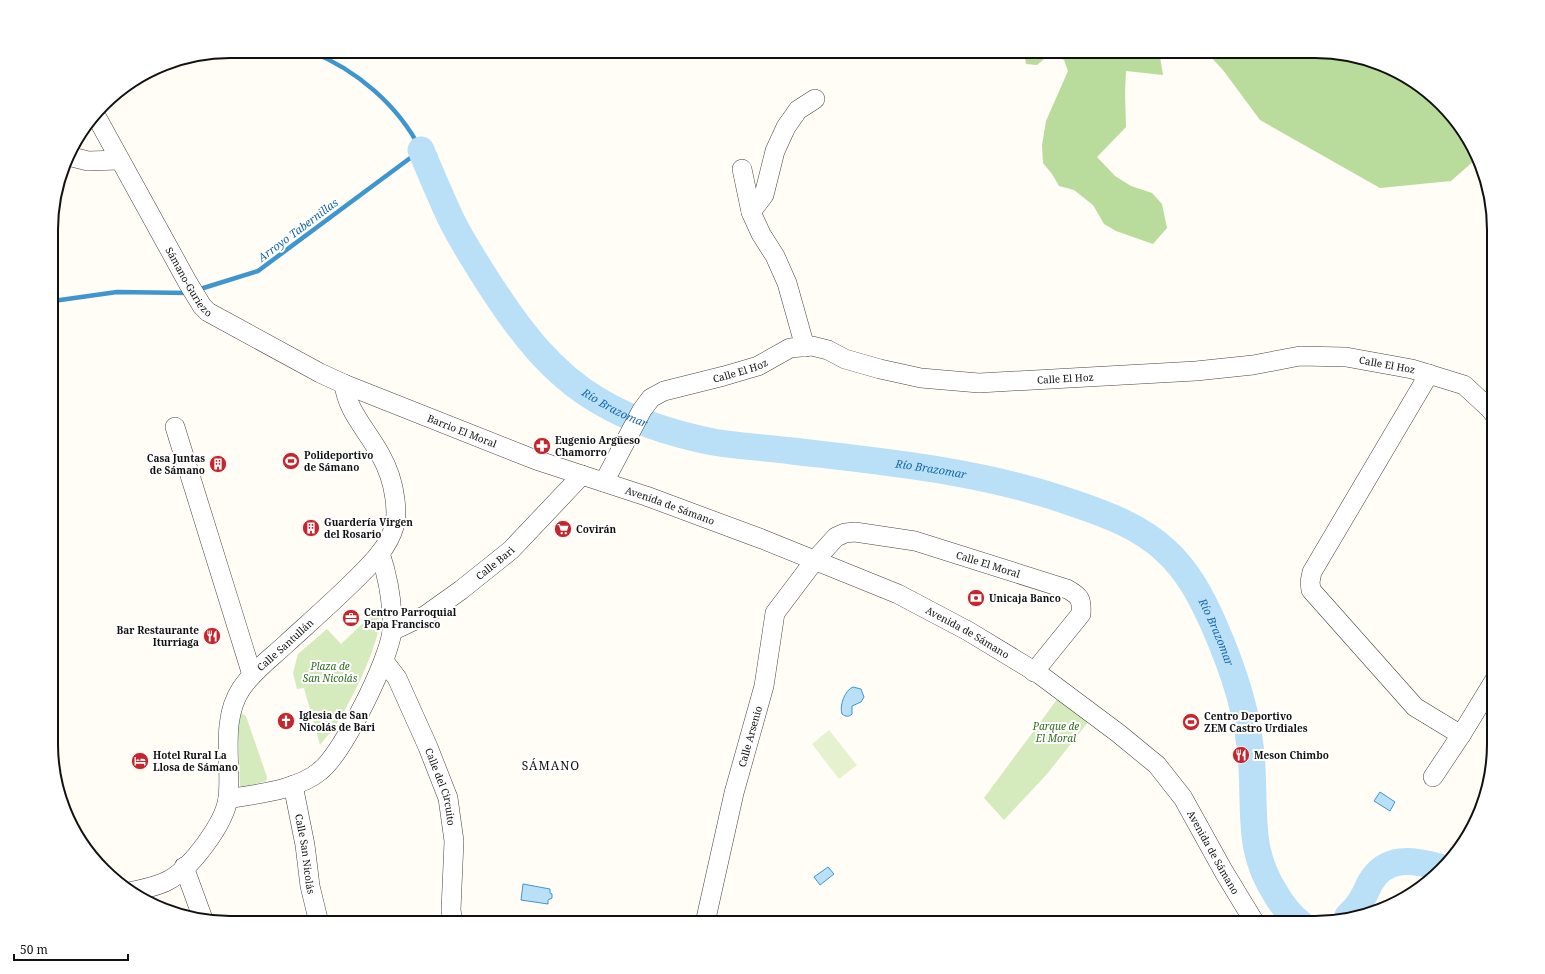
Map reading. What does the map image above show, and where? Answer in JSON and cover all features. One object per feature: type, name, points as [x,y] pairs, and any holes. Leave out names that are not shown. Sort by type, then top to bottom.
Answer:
[{"type":"street","points":[[750,212],[764,195],[776,151],[786,127],[798,110],[815,99]]},
{"type":"street","name":"Sámano-Guriezo","points":[[98,120],[192,291],[208,312],[320,373],[344,384]]},
{"type":"street","points":[[74,158],[88,161],[119,160]]},
{"type":"street","points":[[742,169],[750,212],[761,234],[775,256],[786,283],[806,347]]},
{"type":"street","name":"Calle El Hoz","points":[[604,482],[642,410],[651,398],[664,391],[758,366],[790,348],[812,346],[828,350],[845,359],[880,370],[920,378],[979,383],[1253,366],[1300,356],[1346,357],[1406,368],[1464,385],[1487,406]]},
{"type":"street","points":[[1429,374],[1312,572],[1310,582],[1311,590],[1415,707],[1461,735]]},
{"type":"street","name":"Barrio El Moral","points":[[344,384],[536,460],[582,475]]},
{"type":"street","name":"Calle Santullán","points":[[139,890],[170,880],[192,860],[215,830],[228,799],[228,731],[231,712],[240,690],[252,675],[335,600],[380,553],[388,542],[395,527],[396,508],[393,488],[380,454],[350,407],[345,395],[344,384]]},
{"type":"street","points":[[175,427],[252,675]]},
{"type":"street","name":"Avenida de Sámano","points":[[582,475],[653,498],[762,539],[898,594],[968,631],[1034,672],[1118,733],[1157,765],[1182,798],[1251,916]]},
{"type":"street","name":"Calle Bari","points":[[392,631],[426,615],[461,590],[511,550],[582,475]]},
{"type":"street","name":"Calle El Moral","points":[[815,560],[836,537],[855,532],[915,541],[1067,589],[1077,594],[1082,603],[1081,614],[1034,672]]},
{"type":"street","points":[[228,799],[265,792],[306,780],[320,771],[332,758],[345,738],[384,660],[392,631],[391,595],[387,573],[380,553]]},
{"type":"street","name":"Calle Arsenio","points":[[707,916],[734,793],[764,686],[775,613],[815,560]]},
{"type":"street","name":"Calle del Circuito","points":[[384,660],[397,678],[428,747],[448,798],[454,841],[452,916]]},
{"type":"street","points":[[1433,777],[1461,735],[1487,692]]},
{"type":"street","name":"Calle San Nicolás","points":[[293,785],[305,846],[310,886],[317,916]]},
{"type":"street","points":[[184,867],[201,914]]},
{"type":"green space","points":[[1025,58],[1045,58],[1037,65],[1026,64]]},
{"type":"green space","points":[[1059,58],[1160,58],[1163,75],[1126,71],[1126,127],[1097,157],[1115,176],[1131,186],[1152,193],[1162,204],[1167,228],[1153,244],[1116,231],[1104,224],[1093,205],[1074,190],[1059,186],[1043,163],[1042,145],[1046,121],[1068,71],[1064,60]]},
{"type":"green space","points":[[1212,58],[1327,58],[1349,61],[1371,67],[1411,87],[1437,108],[1452,125],[1473,162],[1451,181],[1380,188],[1260,120],[1223,70]]},
{"type":"green space","name":"Plaza de San Nicolás","points":[[378,609],[379,622],[377,636],[356,690],[339,720],[320,745],[304,688],[297,689],[293,673],[298,654],[327,629],[341,644]]},
{"type":"green space","name":"Parque de El Moral","points":[[1058,698],[1089,721],[1047,774],[1004,820],[984,798]]},
{"type":"green space","points":[[241,713],[246,716],[267,777],[266,781],[242,788],[240,785],[238,719]]},
{"type":"green space","points":[[829,730],[857,765],[839,779],[812,744]]},
{"type":"water","points":[[853,687],[861,689],[864,697],[861,702],[852,706],[852,714],[846,716],[842,714],[841,707],[847,691]]},
{"type":"water","points":[[1380,792],[1395,802],[1390,811],[1374,801]]},
{"type":"water","points":[[828,867],[834,874],[820,885],[814,877]]},
{"type":"water","points":[[523,884],[550,889],[552,898],[548,900],[548,904],[521,900]]},
{"type":"waterway","name":"Arroyo Tabernillas","points":[[197,290],[258,271],[421,150],[412,134],[400,118],[374,90],[359,78],[324,58]]},
{"type":"waterway","name":"Río Brazomar","points":[[421,150],[446,209],[459,234],[490,285],[513,318],[538,350],[566,378],[582,390],[612,408],[654,426],[713,442],[863,459],[934,469],[1004,483],[1039,492],[1085,507],[1122,522],[1156,542],[1174,559],[1188,576],[1205,605],[1228,660],[1240,695],[1251,750],[1257,849],[1261,864],[1268,880],[1277,896],[1292,916]]},
{"type":"waterway","name":"Arroyo Tabernillas","points":[[58,300],[117,292],[188,293]]},
{"type":"waterway","points":[[1353,912],[1376,874],[1384,868],[1401,862],[1420,863],[1436,866]]},
{"type":"place","name":"Eugenio Argüeso Chamorro","points":[[542,446]]},
{"type":"place","name":"Polideportivo de Sámano","points":[[291,461]]},
{"type":"place","name":"Casa Juntas de Sámano","points":[[218,464]]},
{"type":"place","name":"Guardería Virgen del Rosario","points":[[311,528]]},
{"type":"place","name":"Covirán","points":[[563,529]]},
{"type":"place","name":"Unicaja Banco","points":[[976,598]]},
{"type":"place","name":"Centro Parroquial Papa Francisco","points":[[351,618]]},
{"type":"place","name":"Bar Restaurante Iturriaga","points":[[212,636]]},
{"type":"place","name":"Iglesia de San Nicolás de Bari","points":[[286,721]]},
{"type":"place","name":"Centro Deportivo ZEM Castro Urdiales","points":[[1191,722]]},
{"type":"place","name":"Meson Chimbo","points":[[1241,755]]},
{"type":"place","name":"Hotel Rural La Llosa de Sámano","points":[[140,761]]},
{"type":"district","name":"SÁMANO","points":[[551,766]]}]
